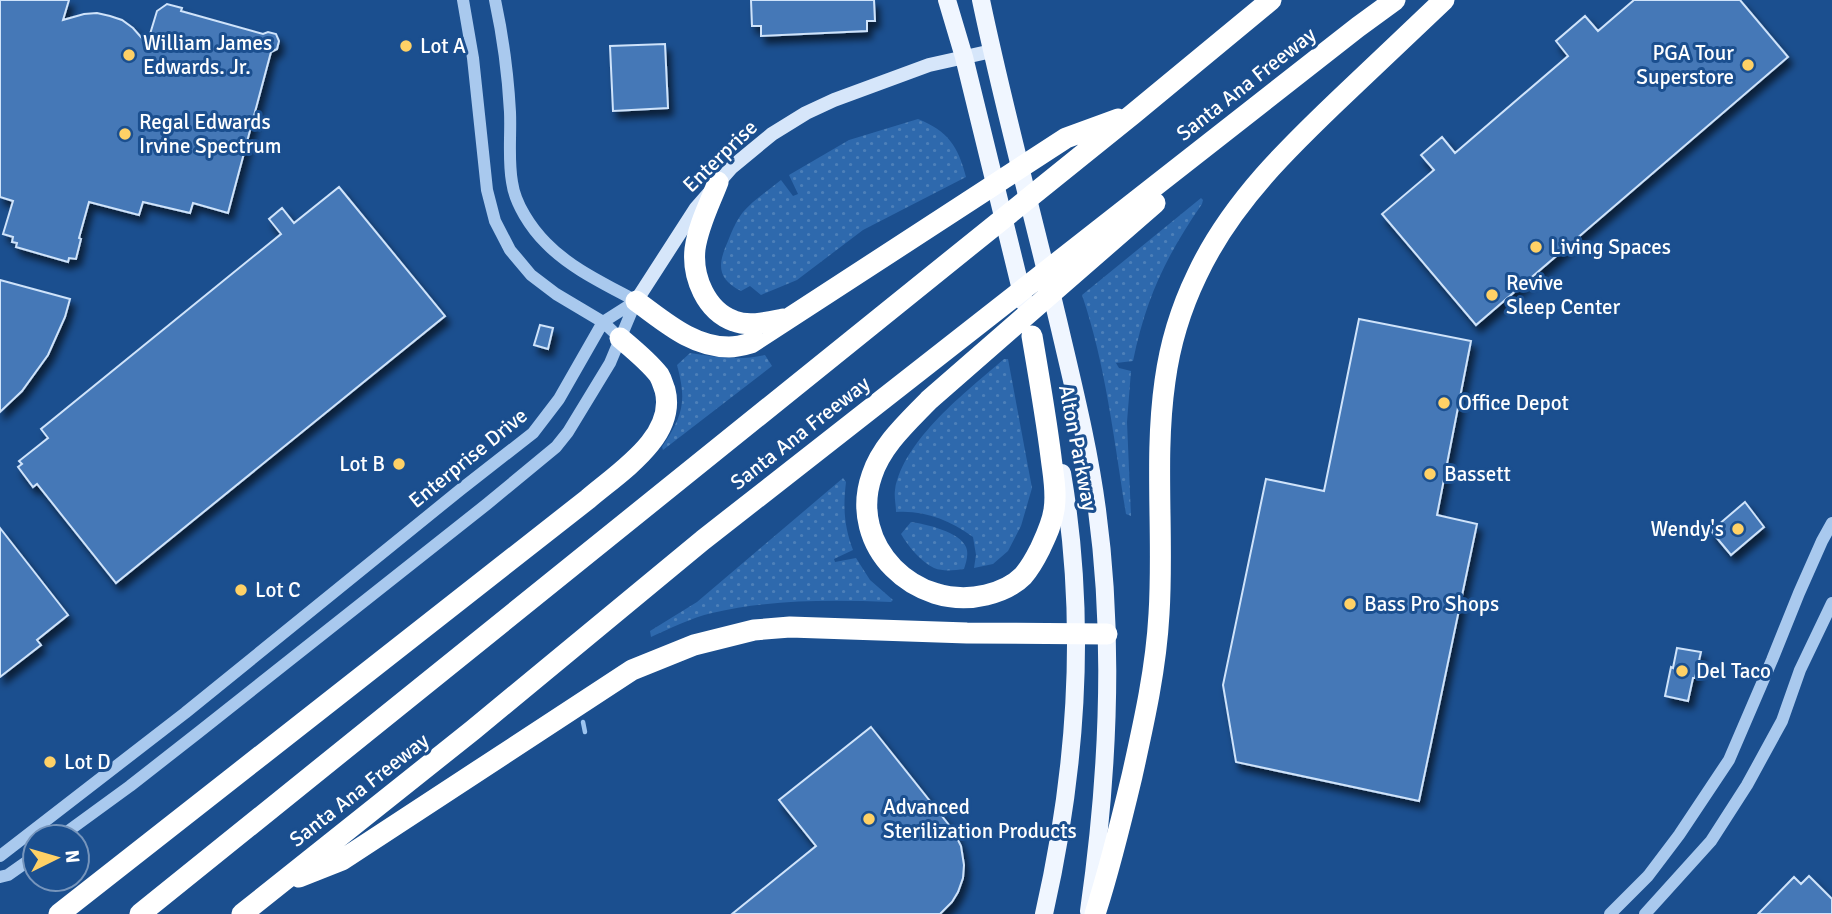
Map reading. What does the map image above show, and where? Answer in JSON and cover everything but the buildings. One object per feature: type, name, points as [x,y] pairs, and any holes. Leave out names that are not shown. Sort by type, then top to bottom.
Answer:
[{"type":"highway","name":"Santa Ana Freeway","points":[[140,914],[1271,0]]},
{"type":"highway","name":"Santa Ana Freeway","points":[[242,914],[473,730],[703,540],[1395,0]]},
{"type":"highway","points":[[1095,914],[1114,851],[1143,728],[1156,651],[1161,565],[1160,454],[1163,392],[1180,317],[1205,259],[1239,207],[1293,143],[1444,0]]},
{"type":"highway","points":[[1032,337],[1056,496],[1047,535],[1033,563],[1022,577],[1002,590],[968,598],[935,595],[920,589],[895,572],[885,559],[875,541],[867,514],[872,476],[880,457],[897,433],[964,368],[1363,23]]},
{"type":"highway","points":[[636,301],[681,334],[705,343],[729,347],[751,343],[1066,138],[1133,114]]},
{"type":"highway","points":[[719,182],[700,228],[695,249],[695,270],[700,288],[710,304],[722,315],[736,322],[761,323],[792,318]]},
{"type":"highway","points":[[59,914],[588,499],[646,450],[659,431],[666,412],[667,397],[659,376],[620,338]]},
{"type":"highway","points":[[277,885],[342,860],[632,670],[694,645],[754,630],[790,627],[967,634],[1107,634]]},
{"type":"main road","name":"Alton Parkway","points":[[947,0],[964,57],[1032,337],[1065,489],[1077,635],[1076,682],[1066,798],[1044,914]]},
{"type":"main road","name":"Alton Parkway","points":[[981,0],[1083,429],[1101,546],[1107,634],[1103,775],[1095,869],[1088,914]]},
{"type":"main road","name":"Enterprise","points":[[636,301],[688,219],[719,182],[758,145],[806,113],[834,100],[916,70],[992,51]]},
{"type":"street","points":[[463,0],[471,41],[487,190],[495,221],[510,250],[531,275],[556,294],[603,322],[620,338]]},
{"type":"street","points":[[80,823],[231,707],[556,447],[590,399],[610,363],[636,301],[558,254],[534,229],[517,199],[512,184],[509,98],[503,41],[495,0]]},
{"type":"street","name":"Enterprise Drive","points":[[0,856],[185,713],[533,433],[559,399],[603,322],[636,301]]},
{"type":"street","points":[[1610,914],[1648,876],[1729,760],[1794,603],[1832,523]]},
{"type":"street","points":[[1645,914],[1711,841],[1747,785],[1782,720],[1800,670],[1832,603]]},
{"type":"street","points":[[0,877],[8,876],[21,866]]},
{"type":"shaded area","points":[[918,119],[937,129],[950,141],[966,177],[863,230],[797,280],[761,295],[750,286],[741,291],[727,281],[721,270],[725,249],[738,219],[756,199],[781,180],[793,196],[798,194],[789,175],[849,140]]},
{"type":"shaded area","points":[[1201,198],[1202,204],[1168,260],[1151,297],[1133,361],[1116,363],[1119,368],[1131,371],[1127,422],[1131,516],[1126,514],[1103,376],[1082,295]]},
{"type":"shaded area","points":[[690,353],[736,358],[765,355],[772,366],[663,450],[662,447],[675,426],[681,408],[682,389],[677,365]]},
{"type":"shaded area","points":[[1004,359],[1008,359],[1032,488],[1021,526],[1008,551],[993,564],[974,568],[976,555],[973,537],[936,517],[896,512],[895,490],[900,471],[923,435],[955,401]]},
{"type":"shaded area","points":[[843,478],[846,482],[846,525],[853,550],[834,559],[835,562],[856,558],[870,580],[893,600],[891,602],[824,601],[734,608],[704,615],[651,637],[650,631],[697,602]]},
{"type":"shaded area","points":[[911,522],[942,530],[963,542],[967,553],[964,569],[938,569],[920,558],[901,534]]},
{"type":"waterway","points":[[583,722],[585,732]]},
{"type":"place","name":"Lot A","points":[[406,46]]},
{"type":"place","name":"William James Edwards. Jr.","points":[[129,55]]},
{"type":"place","name":"PGA Tour Superstore","points":[[1748,65]]},
{"type":"place","name":"Regal Edwards Irvine Spectrum","points":[[125,134]]},
{"type":"place","name":"Living Spaces","points":[[1536,247]]},
{"type":"place","name":"Revive Sleep Center","points":[[1492,295]]},
{"type":"place","name":"Office Depot","points":[[1444,403]]},
{"type":"place","name":"Lot B","points":[[399,464]]},
{"type":"place","name":"Bassett","points":[[1430,474]]},
{"type":"place","name":"Wendy's","points":[[1738,529]]},
{"type":"place","name":"Lot C","points":[[241,590]]},
{"type":"place","name":"Bass Pro Shops","points":[[1350,604]]},
{"type":"place","name":"Del Taco","points":[[1682,671]]},
{"type":"place","name":"Lot D","points":[[50,762]]},
{"type":"place","name":"Advanced Sterilization Products","points":[[869,819]]}]
